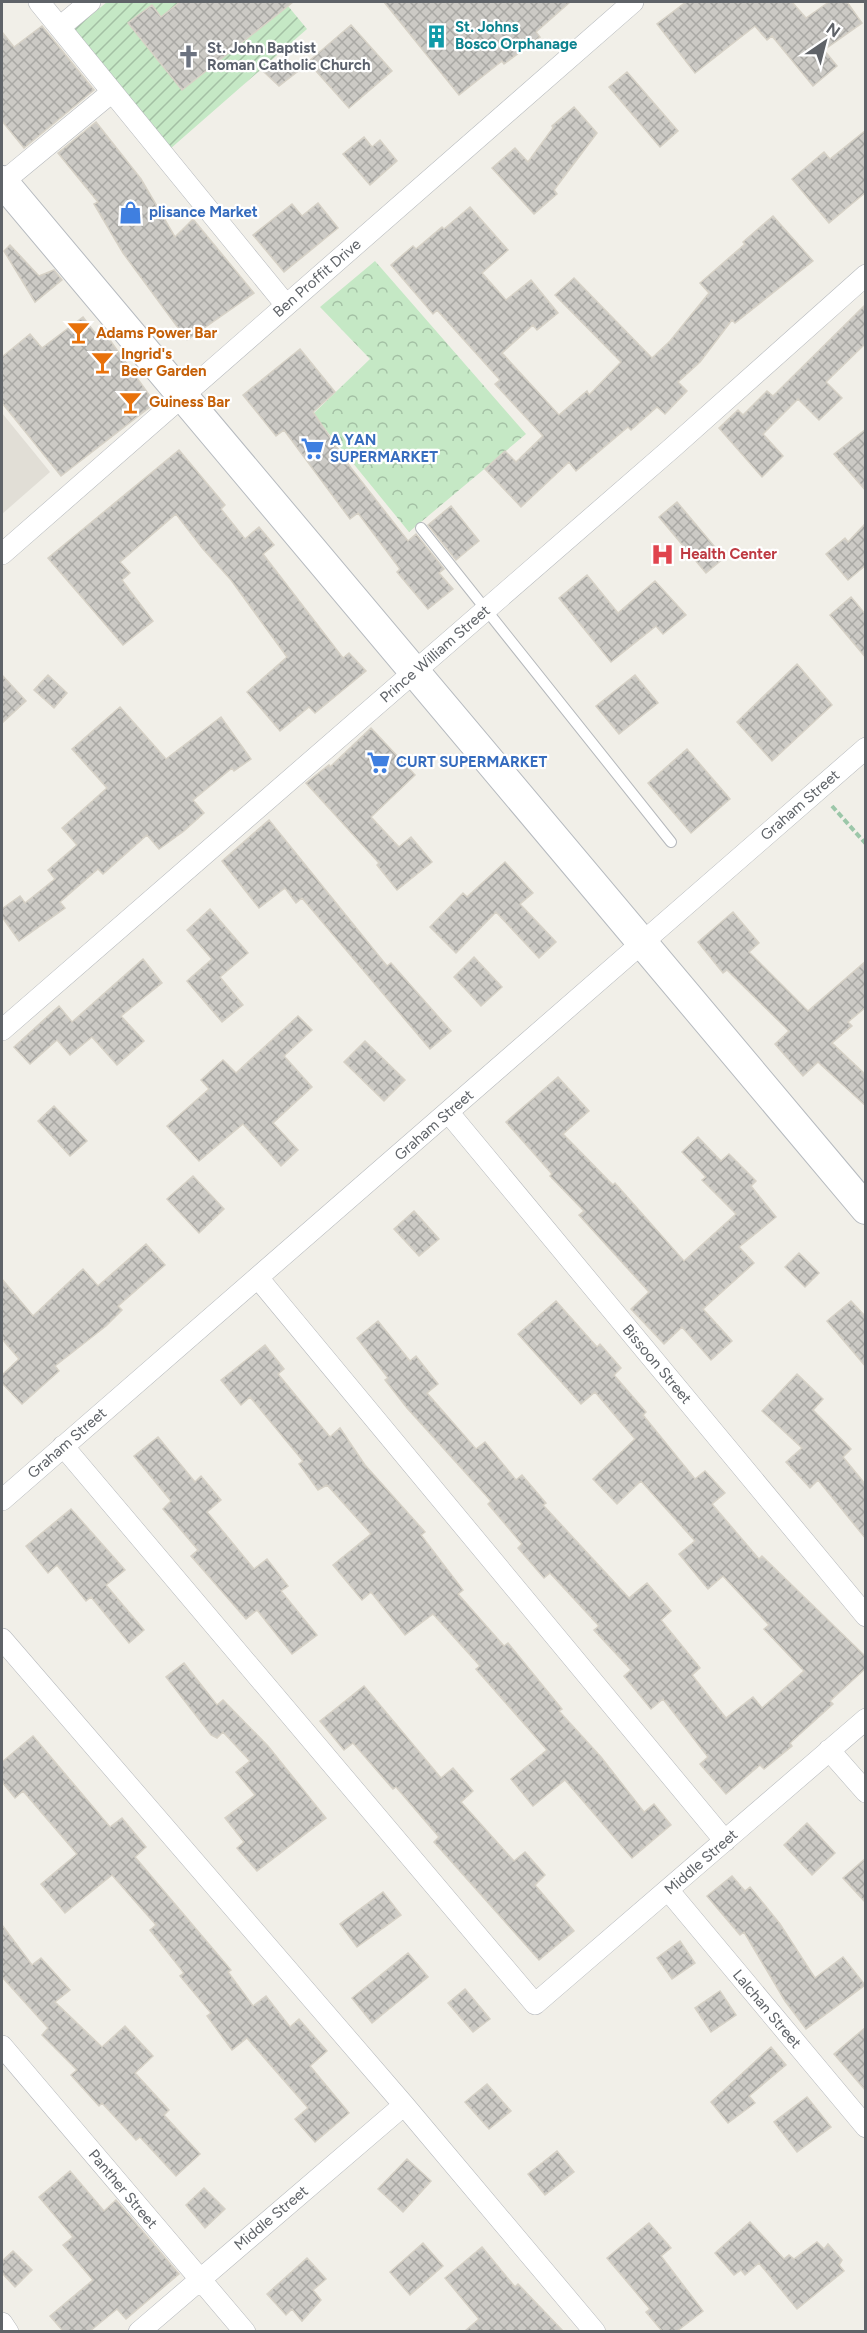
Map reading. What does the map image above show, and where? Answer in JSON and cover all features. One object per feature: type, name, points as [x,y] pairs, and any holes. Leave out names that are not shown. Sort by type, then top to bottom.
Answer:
[{"type":"main road","points":[[2,182],[183,394],[866,1209]]},
{"type":"street","points":[[39,2],[286,305]]},
{"type":"street","points":[[60,27],[90,2]]},
{"type":"street","name":"Ben Proffit Drive","points":[[2,554],[633,2]]},
{"type":"street","points":[[2,182],[112,92]]},
{"type":"street","name":"Prince William Street","points":[[2,1030],[486,610],[866,275]]},
{"type":"street","name":"Graham Street","points":[[2,1500],[866,748]]},
{"type":"street","name":"Bissoon Street","points":[[448,1113],[866,1616]]},
{"type":"street","points":[[258,1278],[724,1841]]},
{"type":"street","name":"Middle Street","points":[[63,1446],[536,2004],[866,1719]]},
{"type":"street","points":[[2,1639],[404,2105],[595,2331]]},
{"type":"street","points":[[829,1750],[866,1792]]},
{"type":"street","name":"Lalchan Street","points":[[668,1890],[866,2127]]},
{"type":"street","name":"Panther Street","points":[[2,2046],[245,2331]]},
{"type":"street","name":"Middle Street","points":[[139,2331],[404,2105]]},
{"type":"street","points":[[2,2323],[8,2331]]},
{"type":"lane","points":[[421,528],[671,842]]},
{"type":"path","points":[[818,790],[866,844]]},
{"type":"shaded area","points":[[2,413],[50,472],[2,514]]},
{"type":"green space","points":[[107,2],[180,2],[161,17],[152,5],[128,23],[182,90],[288,6],[307,29],[170,149],[73,30]]},
{"type":"green space","points":[[375,261],[526,434],[409,532],[313,414],[370,359],[320,307]]},
{"type":"building","name":"St. John Baptist Roman Catholic Church","points":[[180,2],[293,2],[182,90],[128,23],[152,5],[161,17]]},
{"type":"building","points":[[384,2],[570,2],[536,32],[540,37],[504,64],[502,61],[459,95]]},
{"type":"building","points":[[686,2],[792,2],[806,18],[829,2],[847,2],[862,23],[824,50],[837,66],[813,86],[772,36],[767,40],[755,26],[695,73],[657,24]]},
{"type":"building","points":[[351,25],[392,71],[349,108],[308,62]]},
{"type":"building","points":[[42,26],[94,90],[24,148],[2,121],[2,32],[14,47]]},
{"type":"building","points":[[281,58],[297,72],[279,86],[264,72]]},
{"type":"building","points":[[627,72],[678,131],[660,147],[609,87]]},
{"type":"building","points":[[574,107],[597,133],[554,190],[557,194],[534,214],[492,168],[515,148],[528,162],[553,128],[552,126]]},
{"type":"building","points":[[96,122],[141,179],[175,237],[193,219],[254,293],[187,340],[123,253],[94,204],[98,202],[58,153]]},
{"type":"building","points":[[866,130],[866,192],[829,223],[792,179],[824,152],[830,159]]},
{"type":"building","points":[[364,137],[372,147],[380,140],[397,161],[370,185],[343,154]]},
{"type":"building","points":[[318,203],[338,228],[284,272],[253,235],[292,204],[302,216]]},
{"type":"building","points":[[470,207],[508,250],[482,273],[506,300],[531,280],[558,313],[537,330],[533,325],[502,353],[559,415],[587,391],[589,395],[621,362],[555,295],[574,278],[652,358],[670,341],[709,293],[700,283],[773,216],[813,261],[735,323],[732,320],[700,362],[678,382],[687,391],[665,414],[657,407],[631,430],[628,427],[576,471],[569,462],[521,507],[485,469],[505,451],[516,462],[543,436],[495,384],[500,380],[437,310],[433,314],[391,265],[413,246],[416,249],[442,227],[444,229]]},
{"type":"building","points":[[10,245],[39,276],[54,270],[62,280],[35,302],[4,251]]},
{"type":"building","points":[[866,304],[866,343],[826,382],[842,398],[819,420],[798,399],[763,434],[783,456],[762,477],[719,428],[738,410],[743,415],[767,391],[773,396]]},
{"type":"building","points":[[83,317],[95,333],[102,329],[155,403],[61,476],[2,403],[2,357],[30,334],[42,348]]},
{"type":"building","points":[[300,349],[335,392],[313,412],[351,468],[408,541],[416,534],[444,569],[439,573],[453,589],[428,609],[397,572],[400,569],[358,513],[350,519],[284,430],[276,436],[243,395]]},
{"type":"building","points":[[866,429],[866,491],[834,454]]},
{"type":"building","points":[[179,450],[225,505],[221,509],[245,539],[259,527],[274,545],[263,554],[343,658],[349,653],[366,671],[315,713],[309,707],[280,731],[247,692],[287,657],[231,580],[176,514],[120,562],[130,573],[122,580],[153,621],[123,645],[48,558]]},
{"type":"building","points":[[677,502],[724,558],[706,573],[659,517]]},
{"type":"building","points":[[451,506],[479,541],[456,560],[428,525]]},
{"type":"building","points":[[866,523],[866,565],[848,580],[826,554],[845,538],[848,542]]},
{"type":"building","points":[[587,575],[618,613],[655,581],[686,615],[663,634],[656,626],[611,662],[559,598]]},
{"type":"building","points":[[851,597],[866,615],[866,658],[830,615]]},
{"type":"building","points":[[797,664],[832,705],[772,761],[737,722]]},
{"type":"building","points":[[2,675],[26,701],[2,723]]},
{"type":"building","points":[[48,675],[67,693],[54,708],[34,690]]},
{"type":"building","points":[[635,675],[658,703],[619,734],[596,706]]},
{"type":"building","points":[[120,707],[166,759],[221,717],[251,759],[234,771],[232,768],[193,800],[204,813],[184,831],[159,849],[147,835],[103,874],[98,869],[60,902],[65,908],[19,941],[2,917],[2,909],[20,896],[25,903],[55,879],[48,870],[77,845],[62,828],[107,788],[72,749]]},
{"type":"building","points":[[371,728],[415,775],[371,817],[399,847],[411,837],[432,862],[397,890],[377,865],[379,863],[306,783],[329,765],[330,767]]},
{"type":"building","points":[[687,749],[730,799],[691,833],[648,783]]},
{"type":"building","points":[[269,820],[387,966],[391,963],[451,1031],[430,1049],[302,898],[296,903],[285,888],[259,908],[222,861]]},
{"type":"building","points":[[505,862],[533,893],[520,904],[556,942],[539,958],[496,912],[456,953],[430,927],[463,893],[467,897]]},
{"type":"building","points":[[210,909],[248,953],[220,977],[243,1005],[222,1022],[187,981],[212,959],[187,930]]},
{"type":"building","points":[[733,912],[759,943],[749,952],[808,1011],[866,961],[866,1007],[848,1022],[852,1026],[832,1043],[866,1075],[866,1106],[818,1062],[803,1076],[775,1044],[789,1031],[727,970],[723,973],[698,942]]},
{"type":"building","points":[[474,957],[502,987],[481,1006],[454,977]]},
{"type":"building","points":[[143,959],[162,983],[121,1016],[144,1041],[117,1065],[92,1037],[70,1055],[57,1040],[30,1064],[14,1047],[59,1006],[72,1022]]},
{"type":"building","points":[[298,1016],[312,1030],[284,1056],[312,1087],[273,1123],[298,1150],[281,1166],[243,1124],[199,1161],[167,1126],[209,1089],[201,1080],[223,1060],[236,1073]]},
{"type":"building","points":[[365,1041],[405,1080],[384,1101],[344,1062]]},
{"type":"building","points":[[558,1077],[589,1111],[563,1134],[613,1185],[615,1183],[684,1261],[736,1214],[702,1180],[706,1177],[682,1152],[698,1137],[721,1161],[729,1154],[756,1181],[751,1186],[776,1217],[739,1247],[754,1263],[703,1309],[732,1341],[711,1360],[682,1327],[664,1344],[631,1309],[649,1292],[579,1215],[584,1211],[550,1176],[552,1174],[506,1122]]},
{"type":"building","points":[[54,1106],[87,1141],[70,1156],[38,1121]]},
{"type":"building","points":[[193,1176],[224,1209],[199,1233],[167,1199]]},
{"type":"building","points":[[414,1211],[439,1239],[419,1256],[394,1229]]},
{"type":"building","points":[[146,1244],[165,1265],[118,1306],[122,1310],[106,1326],[55,1366],[59,1371],[22,1404],[2,1383],[2,1375],[19,1359],[2,1339],[2,1279],[33,1316],[83,1269],[98,1286]]},
{"type":"building","points":[[799,1253],[819,1273],[805,1287],[785,1267]]},
{"type":"building","points":[[556,1301],[597,1347],[600,1344],[621,1368],[614,1375],[646,1412],[643,1415],[695,1479],[705,1471],[725,1493],[712,1504],[759,1559],[762,1556],[866,1657],[866,1668],[830,1701],[833,1704],[790,1743],[792,1746],[764,1769],[760,1765],[726,1794],[700,1764],[708,1757],[663,1699],[651,1709],[624,1676],[631,1670],[594,1630],[599,1626],[550,1573],[544,1578],[518,1548],[522,1544],[488,1504],[491,1501],[407,1408],[385,1380],[388,1378],[357,1338],[378,1321],[410,1361],[416,1356],[438,1384],[427,1393],[476,1449],[485,1442],[516,1480],[522,1475],[546,1503],[543,1505],[629,1598],[647,1583],[671,1611],[661,1620],[700,1668],[692,1675],[726,1718],[753,1697],[762,1708],[804,1671],[764,1629],[769,1625],[723,1576],[708,1589],[679,1554],[695,1541],[641,1481],[617,1504],[593,1479],[635,1439],[595,1392],[581,1404],[518,1334]]},
{"type":"building","points":[[851,1301],[866,1317],[866,1367],[827,1321]]},
{"type":"building","points":[[265,1345],[284,1369],[278,1374],[330,1437],[340,1428],[365,1465],[425,1532],[421,1535],[463,1590],[458,1594],[504,1646],[508,1643],[562,1709],[559,1711],[601,1757],[644,1812],[654,1804],[671,1825],[632,1858],[565,1780],[533,1806],[511,1779],[547,1750],[476,1669],[480,1666],[433,1614],[405,1635],[371,1592],[362,1600],[333,1565],[371,1534],[327,1485],[318,1490],[299,1464],[303,1461],[250,1397],[241,1405],[221,1380]]},
{"type":"building","points":[[797,1374],[823,1399],[813,1410],[851,1449],[843,1457],[866,1485],[866,1539],[818,1480],[810,1488],[786,1462],[802,1448],[762,1411]]},
{"type":"building","points":[[158,1437],[195,1482],[201,1476],[221,1500],[207,1512],[254,1569],[267,1559],[288,1586],[281,1591],[317,1635],[292,1654],[257,1610],[246,1619],[191,1556],[198,1550],[163,1509],[171,1501],[134,1456]]},
{"type":"building","points":[[71,1509],[125,1570],[106,1585],[144,1630],[129,1643],[91,1597],[86,1601],[57,1565],[48,1573],[26,1546]]},
{"type":"building","points":[[184,1663],[217,1705],[223,1700],[268,1746],[326,1818],[257,1871],[237,1848],[244,1842],[225,1818],[255,1795],[236,1772],[250,1761],[223,1732],[217,1738],[211,1735],[166,1677]]},
{"type":"building","points":[[364,1686],[441,1778],[453,1768],[473,1791],[461,1802],[514,1861],[525,1852],[545,1875],[535,1885],[574,1931],[539,1960],[434,1842],[439,1837],[396,1787],[393,1789],[353,1743],[344,1750],[320,1721]]},
{"type":"building","points":[[33,1736],[110,1827],[122,1818],[146,1847],[135,1857],[231,1970],[228,1972],[253,2006],[266,1996],[290,2027],[299,2019],[327,2051],[310,2066],[349,2113],[315,2142],[295,2119],[308,2108],[247,2038],[232,2050],[207,2016],[211,2013],[180,1976],[184,1973],[150,1930],[156,1925],[112,1875],[65,1913],[41,1884],[77,1854],[23,1791],[15,1798],[2,1782],[2,1762]]},
{"type":"building","points":[[807,1823],[835,1853],[812,1875],[784,1845]]},
{"type":"building","points":[[866,1858],[866,1903],[843,1878]]},
{"type":"building","points":[[732,1876],[745,1891],[750,1887],[780,1924],[815,1978],[843,1957],[865,1985],[806,2029],[785,2001],[744,1932],[740,1935],[707,1896]]},
{"type":"building","points":[[383,1892],[401,1915],[357,1947],[340,1924]]},
{"type":"building","points":[[2,1925],[32,1965],[41,1958],[70,1990],[55,2002],[102,2047],[125,2026],[153,2056],[135,2073],[169,2110],[164,2115],[200,2154],[176,2176],[140,2137],[136,2140],[102,2103],[99,2106],[71,2075],[77,2070],[42,2035],[48,2028],[2,1977]]},
{"type":"building","points":[[680,1941],[695,1963],[672,1979],[657,1958]]},
{"type":"building","points":[[408,1953],[428,1977],[372,2023],[352,1998]]},
{"type":"building","points":[[465,1989],[490,2019],[473,2032],[448,2003]]},
{"type":"building","points":[[720,1991],[736,2015],[711,2032],[695,2008]]},
{"type":"building","points":[[866,2027],[866,2091],[834,2054]]},
{"type":"building","points":[[771,2047],[786,2065],[749,2096],[755,2103],[728,2123],[711,2102]]},
{"type":"building","points":[[487,2084],[511,2111],[489,2129],[465,2102]]},
{"type":"building","points":[[807,2097],[831,2127],[797,2152],[774,2122]]},
{"type":"building","points":[[557,2151],[574,2172],[545,2195],[528,2174]]},
{"type":"building","points":[[407,2159],[431,2181],[403,2212],[378,2189]]},
{"type":"building","points":[[70,2171],[104,2211],[116,2200],[179,2274],[126,2319],[117,2309],[90,2331],[63,2331],[50,2316],[93,2280],[63,2245],[73,2237],[39,2197]]},
{"type":"building","points":[[204,2188],[225,2209],[205,2228],[186,2205]]},
{"type":"building","points":[[750,2222],[784,2259],[789,2255],[794,2259],[817,2242],[824,2249],[828,2244],[842,2260],[839,2265],[844,2271],[797,2309],[759,2263],[745,2275],[741,2270],[734,2275],[715,2253]]},
{"type":"building","points":[[649,2223],[671,2248],[661,2256],[703,2311],[677,2331],[662,2331],[646,2312],[650,2309],[607,2258]]},
{"type":"building","points":[[423,2243],[443,2266],[410,2295],[390,2272]]},
{"type":"building","points":[[482,2247],[515,2287],[518,2284],[563,2331],[465,2331],[479,2319],[445,2278]]},
{"type":"building","points":[[13,2251],[32,2270],[15,2287],[2,2273],[2,2261]]},
{"type":"building","points":[[307,2258],[326,2279],[313,2290],[321,2300],[302,2321],[292,2309],[286,2315],[267,2294]]},
{"type":"place","name":"St. Johns Bosco Orphanage","points":[[437,36]]},
{"type":"place","name":"St. John Baptist Roman Catholic Church","points":[[189,57]]},
{"type":"place","name":"plisance Market","points":[[131,212]]},
{"type":"place","name":"Adams Power Bar","points":[[78,333]]},
{"type":"place","name":"Ingrid's Beer Garden","points":[[103,363]]},
{"type":"place","name":"Guiness Bar","points":[[131,402]]},
{"type":"place","name":"A YAN SUPERMARKET","points":[[312,449]]},
{"type":"place","name":"Health Center","points":[[662,554]]},
{"type":"place","name":"CURT SUPERMARKET","points":[[378,762]]}]
